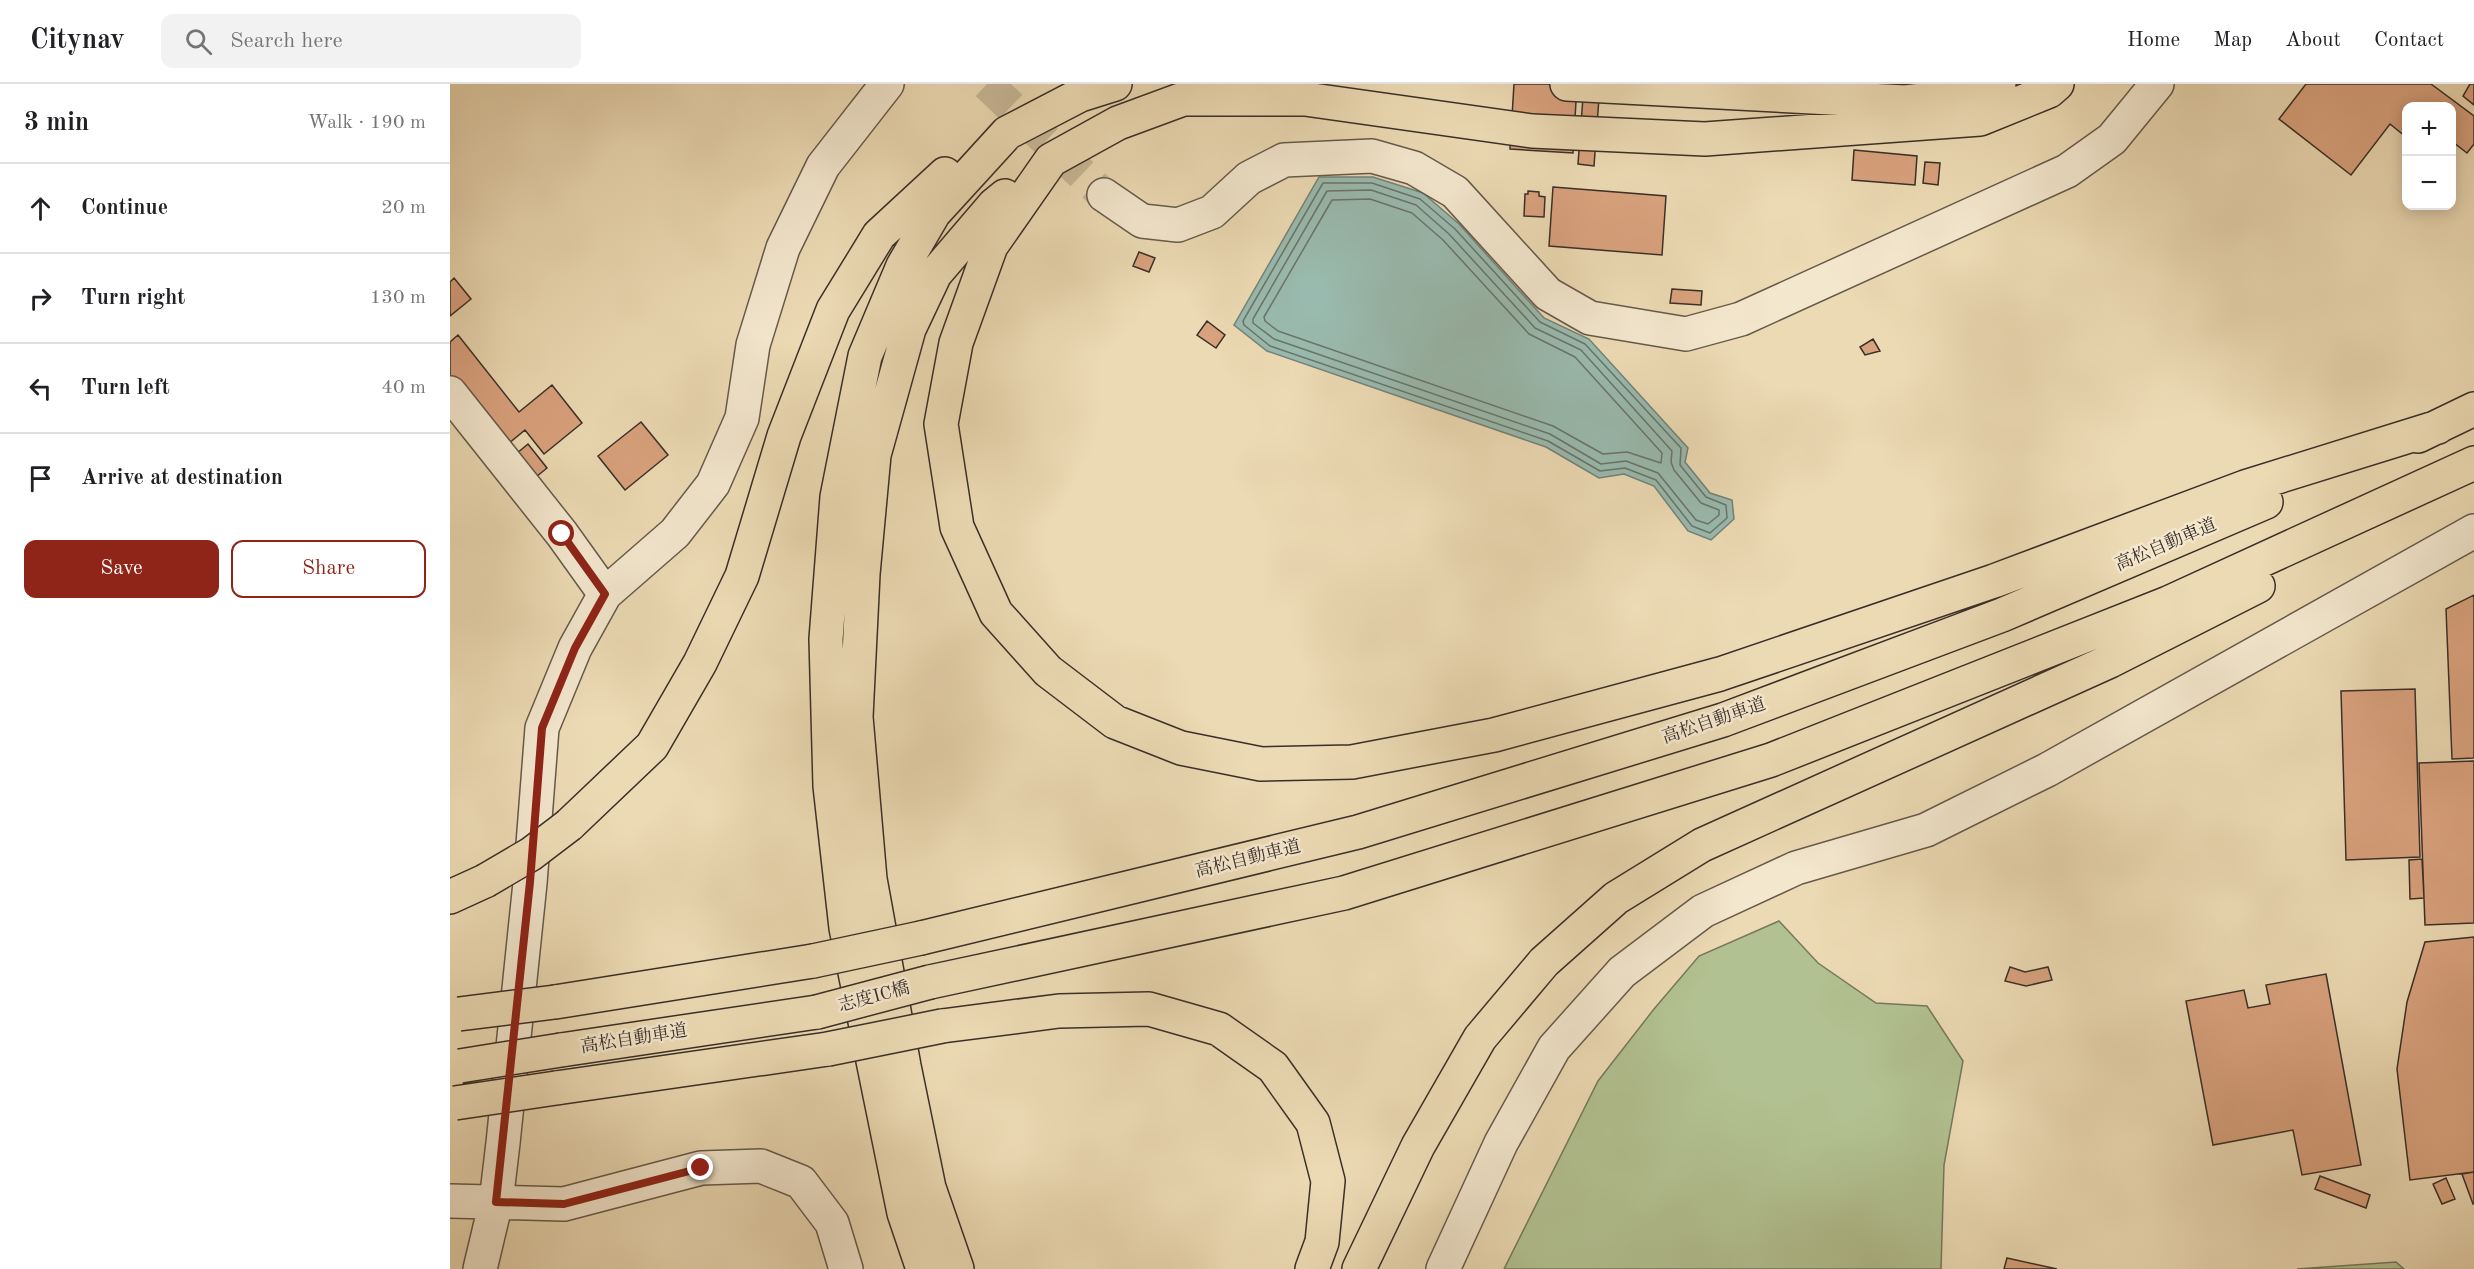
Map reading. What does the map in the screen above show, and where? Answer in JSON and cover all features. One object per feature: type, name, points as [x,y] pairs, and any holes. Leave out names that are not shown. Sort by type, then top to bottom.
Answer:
[{"type":"highway","points":[[450,897],[485,881],[531,854],[569,825],[652,746],[700,663],[742,576],[784,436],[833,310],[879,235],[938,179],[1007,133],[1080,95],[1115,84]]},
{"type":"highway","points":[[1567,84],[1905,102],[1981,93],[1999,84]]},
{"type":"highway","points":[[957,1269],[929,1188],[870,879],[856,717],[862,574],[874,455],[909,329],[936,274],[994,205],[1051,160],[1118,123],[1183,99],[1305,99],[1532,131],[1705,139],[1980,119],[2049,91],[2057,84]]},
{"type":"highway","points":[[923,1269],[904,1213],[846,928],[830,786],[826,639],[837,497],[865,356],[903,266],[934,213],[1007,133]]},
{"type":"highway","points":[[1051,160],[991,246],[956,343],[941,424],[957,527],[996,613],[1048,671],[1115,722],[1181,748],[1261,764],[1352,762],[1494,735],[1719,674],[1994,581],[2245,487],[2438,427]]},
{"type":"highway","name":"高松自動車道","points":[[454,1014],[555,1002],[813,962],[1358,832],[1723,720],[2002,615],[2438,427],[2474,409]]},
{"type":"highway","name":"志度IC橋","points":[[817,1012],[930,982],[1344,893],[1771,760],[2168,603],[2474,463]]},
{"type":"highway","points":[[1359,1269],[1418,1146],[1480,1038],[1544,962],[1616,898],[1702,845],[2110,661],[2341,543],[2474,470]]},
{"type":"highway","points":[[452,1103],[828,1049],[942,1026],[1059,1011],[1149,1009],[1219,1029],[1273,1067],[1314,1123],[1328,1181],[1322,1242],[1312,1269]]},
{"type":"highway","name":"高松自動車道","points":[[455,1067],[817,1012]]},
{"type":"street","points":[[480,1269],[496,1202],[530,882],[542,728],[575,648],[605,594],[675,533],[713,484],[742,418],[753,345],[783,248],[823,166],[887,84]]},
{"type":"street","points":[[1104,195],[1142,221],[1178,225],[1212,212],[1249,178],[1284,160],[1372,156],[1414,168],[1455,192],[1548,294],[1590,318],[1686,334],[1740,319],[2067,171],[2112,139],[2157,84]]},
{"type":"street","points":[[450,393],[562,534],[605,594]]},
{"type":"street","points":[[1443,1269],[1501,1143],[1554,1048],[1622,972],[1703,911],[1796,867],[1926,830],[2047,770],[2474,531]]},
{"type":"street","points":[[450,1201],[564,1204],[701,1168],[761,1166],[801,1182],[832,1223],[846,1269]]},
{"type":"green space","points":[[1779,921],[1818,963],[1876,1003],[1927,1006],[1963,1061],[1944,1165],[1941,1269],[1504,1269],[1598,1081],[1654,1009],[1699,956]]},
{"type":"green space","points":[[2396,1262],[2404,1269],[2297,1269]]},
{"type":"water","points":[[1319,177],[1373,177],[1423,193],[1459,224],[1544,318],[1589,339],[1688,448],[1685,462],[1710,493],[1732,500],[1734,519],[1711,540],[1688,531],[1654,486],[1624,474],[1599,478],[1546,447],[1267,351],[1234,325]]},
{"type":"building","points":[[1514,84],[1577,84],[1573,153],[1510,149]]},
{"type":"building","points":[[1584,84],[1600,84],[1594,166],[1578,164]]},
{"type":"building","points":[[2306,84],[2431,84],[2455,102],[2402,102],[2402,134],[2390,124],[2351,175],[2279,119]]},
{"type":"building","points":[[2470,84],[2474,84],[2474,105],[2463,96]]},
{"type":"building","points":[[2456,103],[2474,116],[2474,144],[2467,153],[2456,145]]},
{"type":"building","points":[[1854,150],[1917,156],[1915,185],[1852,180]]},
{"type":"building","points":[[1925,162],[1940,163],[1938,185],[1923,183]]},
{"type":"building","points":[[1553,187],[1666,196],[1662,255],[1549,246]]},
{"type":"building","points":[[1528,191],[1539,192],[1539,196],[1545,197],[1544,217],[1524,216],[1525,194],[1528,194]]},
{"type":"building","points":[[1139,252],[1155,258],[1149,272],[1133,266]]},
{"type":"building","points":[[454,278],[471,299],[450,316],[450,282]]},
{"type":"building","points":[[1672,289],[1702,291],[1701,305],[1670,303]]},
{"type":"building","points":[[1207,321],[1225,335],[1216,348],[1197,335]]},
{"type":"building","points":[[458,335],[519,412],[552,385],[582,423],[544,454],[525,430],[508,444],[516,454],[528,444],[547,468],[530,482],[450,382],[450,342]]},
{"type":"building","points":[[1873,339],[1880,351],[1865,355],[1860,347]]},
{"type":"building","points":[[641,422],[668,455],[625,490],[598,456]]},
{"type":"building","points":[[2474,595],[2474,758],[2452,759],[2446,609]]},
{"type":"building","points":[[2415,689],[2420,857],[2346,860],[2341,691]]},
{"type":"building","points":[[2474,761],[2474,923],[2425,925],[2419,763]]},
{"type":"building","points":[[2422,859],[2424,898],[2410,899],[2409,860]]},
{"type":"building","points":[[2474,937],[2474,1172],[2410,1180],[2397,1069],[2407,1002],[2425,942]]},
{"type":"building","points":[[2010,967],[2025,972],[2048,967],[2052,980],[2026,986],[2005,981]]},
{"type":"building","points":[[2326,974],[2361,1165],[2302,1175],[2293,1130],[2213,1145],[2186,1001],[2244,990],[2248,1008],[2270,1004],[2266,985]]},
{"type":"building","points":[[2474,1172],[2474,1204],[2473,1204],[2462,1174]]},
{"type":"building","points":[[2320,1176],[2370,1195],[2366,1208],[2315,1189]]},
{"type":"building","points":[[2446,1178],[2455,1199],[2442,1204],[2433,1184]]},
{"type":"building","points":[[2007,1258],[2057,1269],[2004,1269]]},
{"type":"tunnel","points":[[987,84],[1104,195]]},
{"type":"route","points":[[562,534],[605,594],[575,648],[542,728],[530,882],[496,1202],[564,1204],[701,1168]]}]
